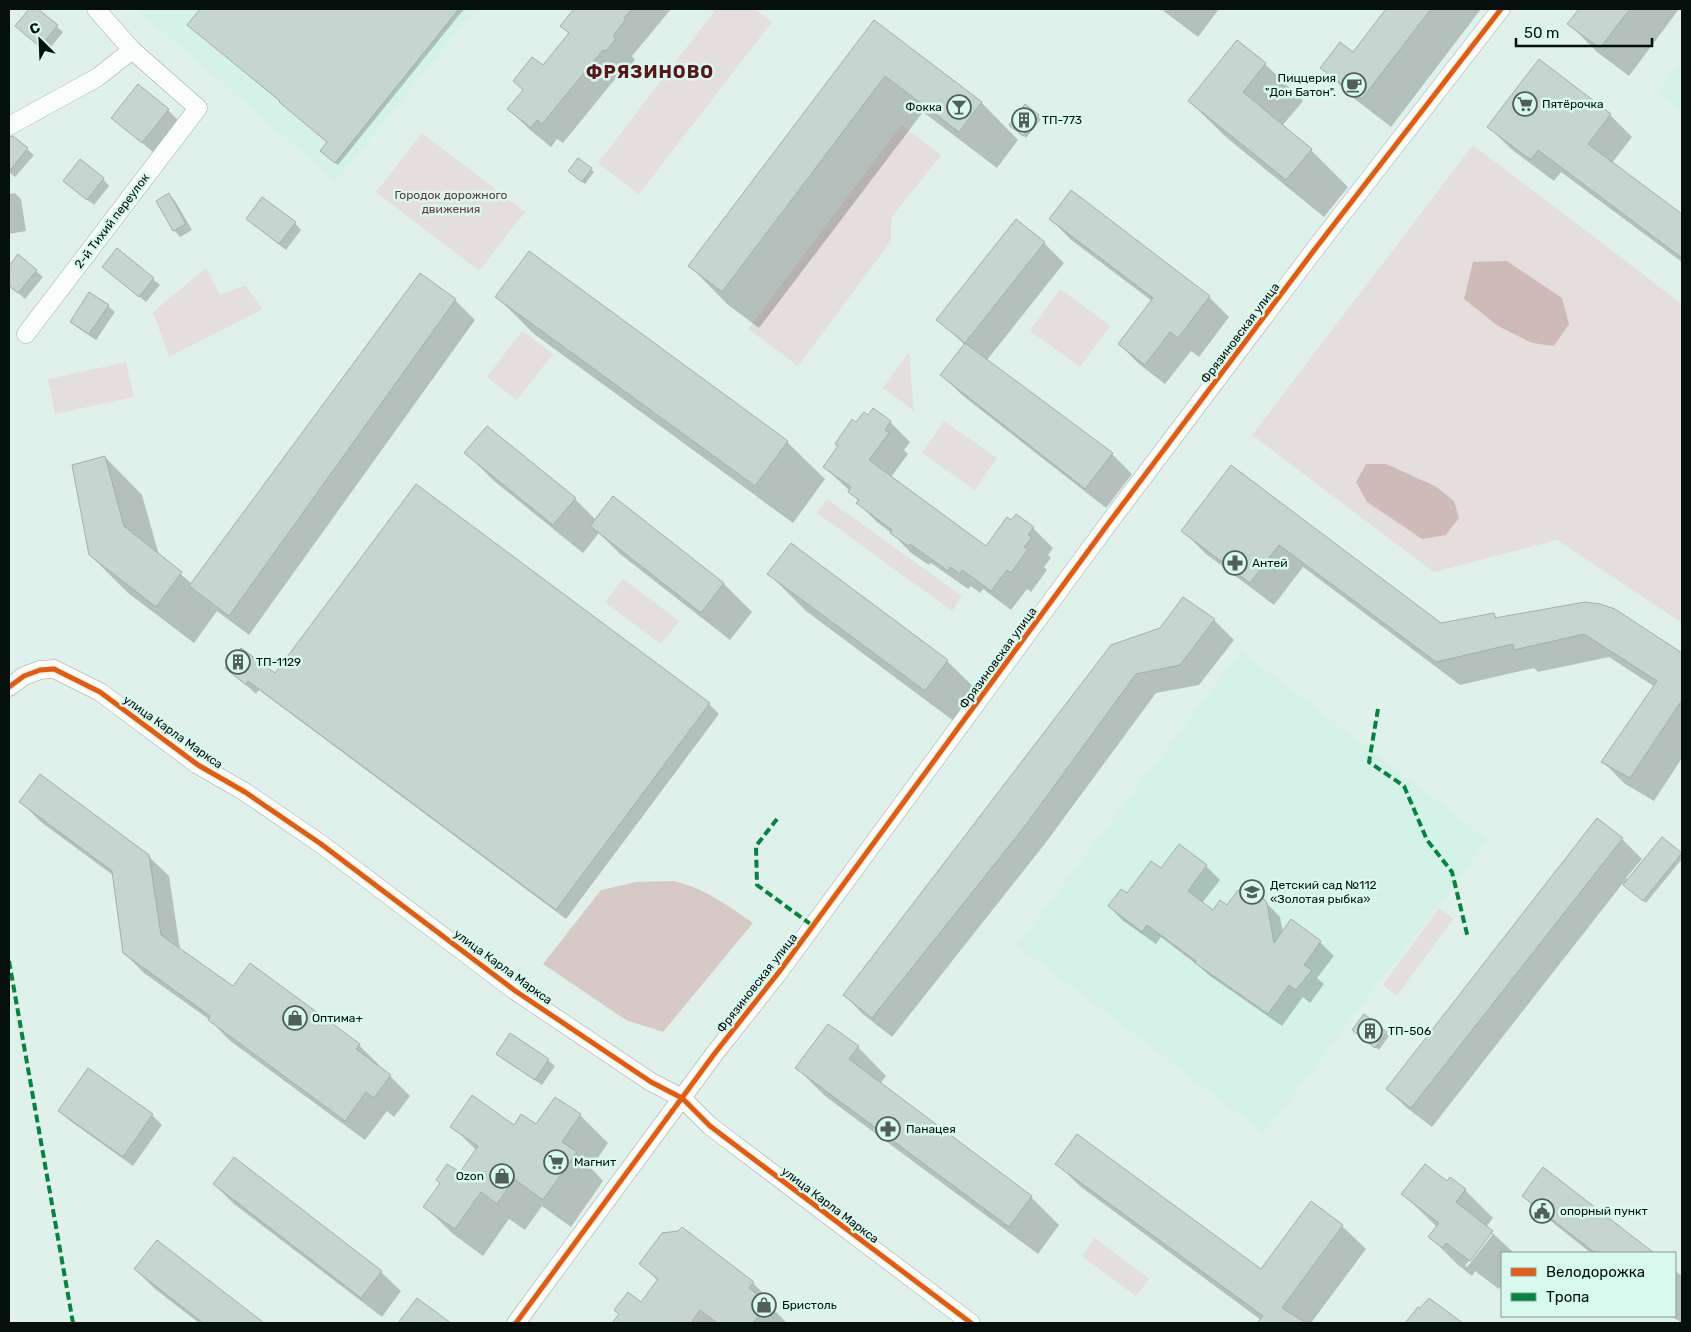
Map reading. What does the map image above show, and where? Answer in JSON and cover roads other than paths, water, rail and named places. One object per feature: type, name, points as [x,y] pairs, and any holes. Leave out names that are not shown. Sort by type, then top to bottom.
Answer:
[{"type":"street","points":[[9,126],[98,77],[132,50],[96,9]]},
{"type":"street","name":"Фрязиновская улица","points":[[516,1323],[715,1053],[779,972],[1102,532],[1315,249],[1501,9]]},
{"type":"street","name":"2-й Тихий переулок","points":[[26,334],[198,108],[132,50]]},
{"type":"street","name":"улица Карла Маркса","points":[[9,687],[24,676],[40,670],[54,669],[100,692],[198,765],[245,792],[321,844],[514,990],[651,1082],[682,1098],[710,1126],[971,1323]]},
{"type":"place","name":"Пиццерия \"Дон Батон\".","points":[[1354,85]]},
{"type":"place","name":"Пятёрочка","points":[[1525,104]]},
{"type":"place","name":"Фокка","points":[[959,107]]},
{"type":"place","name":"ТП-773","points":[[1024,120]]},
{"type":"place","name":"Антей","points":[[1235,563]]},
{"type":"place","name":"ТП-1129","points":[[238,662]]},
{"type":"place","name":"Детский сад №112 «Золотая рыбка»","points":[[1252,892]]},
{"type":"place","name":"Оптима+","points":[[295,1018]]},
{"type":"place","name":"ТП-506","points":[[1370,1031]]},
{"type":"place","name":"Панацея","points":[[888,1129]]},
{"type":"place","name":"Магнит","points":[[556,1162]]},
{"type":"place","name":"Ozon","points":[[502,1176]]},
{"type":"place","name":"опорный пункт","points":[[1542,1211]]},
{"type":"place","name":"Бристоль","points":[[764,1305]]},
{"type":"district","name":"ФРЯЗИНОВО","points":[[650,72]]},
{"type":"park label","name":"Городок дорожного движения","points":[[451,202]]}]
